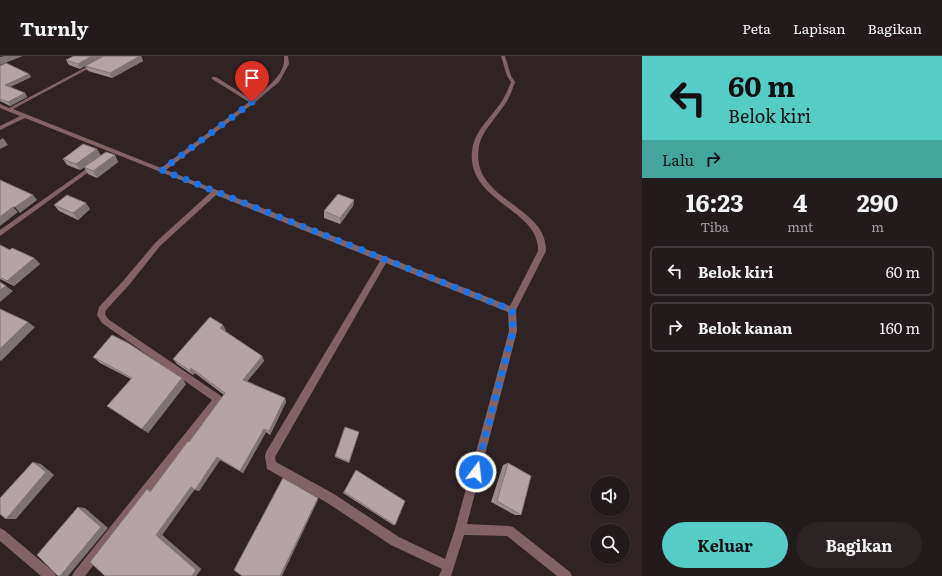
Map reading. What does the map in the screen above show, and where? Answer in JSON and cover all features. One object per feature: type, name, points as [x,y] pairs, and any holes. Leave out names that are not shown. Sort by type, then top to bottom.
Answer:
[{"type":"street","points":[[8,110],[110,56]]},
{"type":"street","points":[[162,170],[252,102],[277,81],[287,64],[286,56]]},
{"type":"street","points":[[445,576],[460,529],[508,352],[513,331],[512,310],[542,251],[542,240],[538,232],[521,214],[488,188],[477,171],[475,159],[478,140],[498,112],[511,90],[513,82],[509,76],[503,56]]},
{"type":"street","points":[[214,78],[252,102]]},
{"type":"street","points":[[0,106],[512,310]]},
{"type":"street","points":[[0,128],[24,116]]},
{"type":"street","points":[[108,155],[114,151]]},
{"type":"street","points":[[0,234],[33,208],[102,160]]},
{"type":"street","points":[[78,576],[218,399],[105,321],[101,315],[102,309],[126,283],[158,244],[216,191]]},
{"type":"street","points":[[385,259],[270,456],[269,461],[271,465],[330,498],[395,541],[448,566]]},
{"type":"street","points":[[460,529],[509,531],[566,576]]},
{"type":"street","points":[[0,534],[50,576]]},
{"type":"building","points":[[74,56],[92,56],[78,64],[66,60]]},
{"type":"building","points":[[104,56],[140,56],[110,73],[85,66]]},
{"type":"building","points":[[6,63],[29,74],[5,85],[25,93],[8,102],[0,99],[0,66]]},
{"type":"building","points":[[83,144],[97,149],[76,164],[63,159]]},
{"type":"building","points":[[106,152],[115,155],[93,171],[84,167]]},
{"type":"building","points":[[0,180],[33,195],[0,217]]},
{"type":"building","points":[[338,194],[354,200],[340,218],[324,211]]},
{"type":"building","points":[[67,195],[86,203],[73,213],[54,205]]},
{"type":"building","points":[[0,245],[10,250],[12,248],[34,258],[7,281],[0,277]]},
{"type":"building","points":[[0,282],[6,286],[0,290]]},
{"type":"building","points":[[0,309],[28,322],[0,349]]},
{"type":"building","points":[[210,317],[223,325],[220,328],[262,356],[243,380],[285,398],[269,431],[264,429],[240,471],[217,457],[195,490],[191,487],[156,535],[196,570],[192,576],[105,576],[90,562],[147,489],[150,492],[225,393],[191,368],[190,371],[173,359]]},
{"type":"building","points":[[112,335],[128,343],[182,378],[142,429],[107,406],[132,378],[93,357]]},
{"type":"building","points":[[345,427],[359,432],[349,462],[335,456]]},
{"type":"building","points":[[33,462],[46,472],[6,519],[0,514],[0,498]]},
{"type":"building","points":[[508,463],[531,476],[521,515],[497,501]]},
{"type":"building","points":[[356,470],[405,501],[395,525],[344,492]]},
{"type":"building","points":[[283,478],[318,498],[280,576],[242,576],[234,570]]},
{"type":"building","points":[[78,507],[101,527],[60,576],[58,576],[37,555]]},
{"type":"route","points":[[252,102],[162,170],[512,310],[513,331],[476,472]]}]
